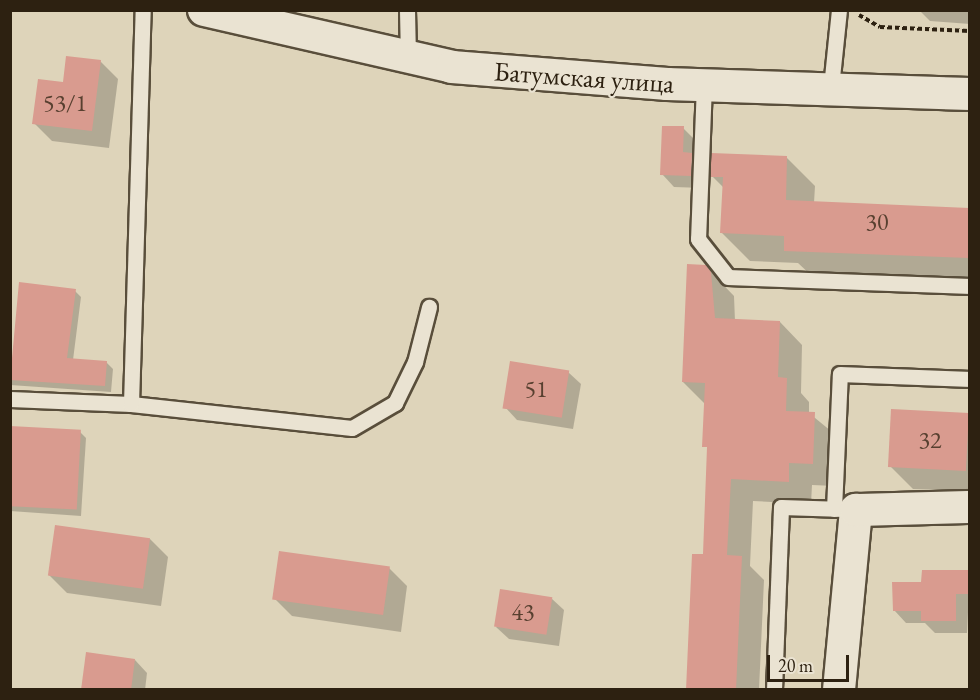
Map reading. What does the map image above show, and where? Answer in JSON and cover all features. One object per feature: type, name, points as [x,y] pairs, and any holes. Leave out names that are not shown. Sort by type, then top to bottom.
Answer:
[{"type":"street","name":"Батумская улица","points":[[204,10],[452,68],[704,84],[969,94]]},
{"type":"street","points":[[839,690],[845,509],[969,507]]},
{"type":"lane","points":[[131,404],[143,10]]},
{"type":"lane","points":[[407,10],[408,57]]},
{"type":"lane","points":[[831,87],[839,10]]},
{"type":"lane","points":[[704,84],[698,239],[728,277],[969,286]]},
{"type":"lane","points":[[10,399],[131,404],[352,428],[395,403],[415,362],[429,307]]},
{"type":"lane","points":[[774,690],[781,507],[845,509],[840,374],[969,379]]},
{"type":"path","points":[[851,10],[880,27],[969,31]]},
{"type":"building","points":[[66,56],[101,60],[92,131],[32,124],[38,79],[63,82]]},
{"type":"building","points":[[662,126],[684,126],[683,152],[692,153],[691,176],[660,175]]},
{"type":"building","points":[[711,153],[787,156],[786,200],[969,208],[969,258],[784,251],[784,236],[720,233],[723,177],[710,177]]},
{"type":"building","points":[[687,264],[706,265],[711,272],[715,318],[780,321],[778,377],[787,378],[786,411],[815,412],[813,464],[789,463],[789,482],[731,479],[727,555],[742,556],[736,690],[686,690],[692,554],[703,554],[707,447],[702,447],[705,383],[682,382]]},
{"type":"building","points":[[19,282],[76,289],[67,358],[107,361],[105,386],[10,380]]},
{"type":"building","points":[[510,361],[569,370],[562,418],[502,408]]},
{"type":"building","points":[[891,409],[969,413],[966,471],[888,467]]},
{"type":"building","points":[[10,426],[81,430],[77,510],[10,506]]},
{"type":"building","points":[[55,525],[150,538],[143,589],[48,576]]},
{"type":"building","points":[[279,551],[390,567],[383,615],[272,600]]},
{"type":"building","points":[[922,570],[969,570],[969,594],[956,594],[956,621],[921,621],[921,611],[893,611],[892,582],[921,582]]},
{"type":"building","points":[[500,589],[552,597],[546,635],[494,627]]},
{"type":"building","points":[[86,652],[135,659],[131,690],[81,690]]}]
